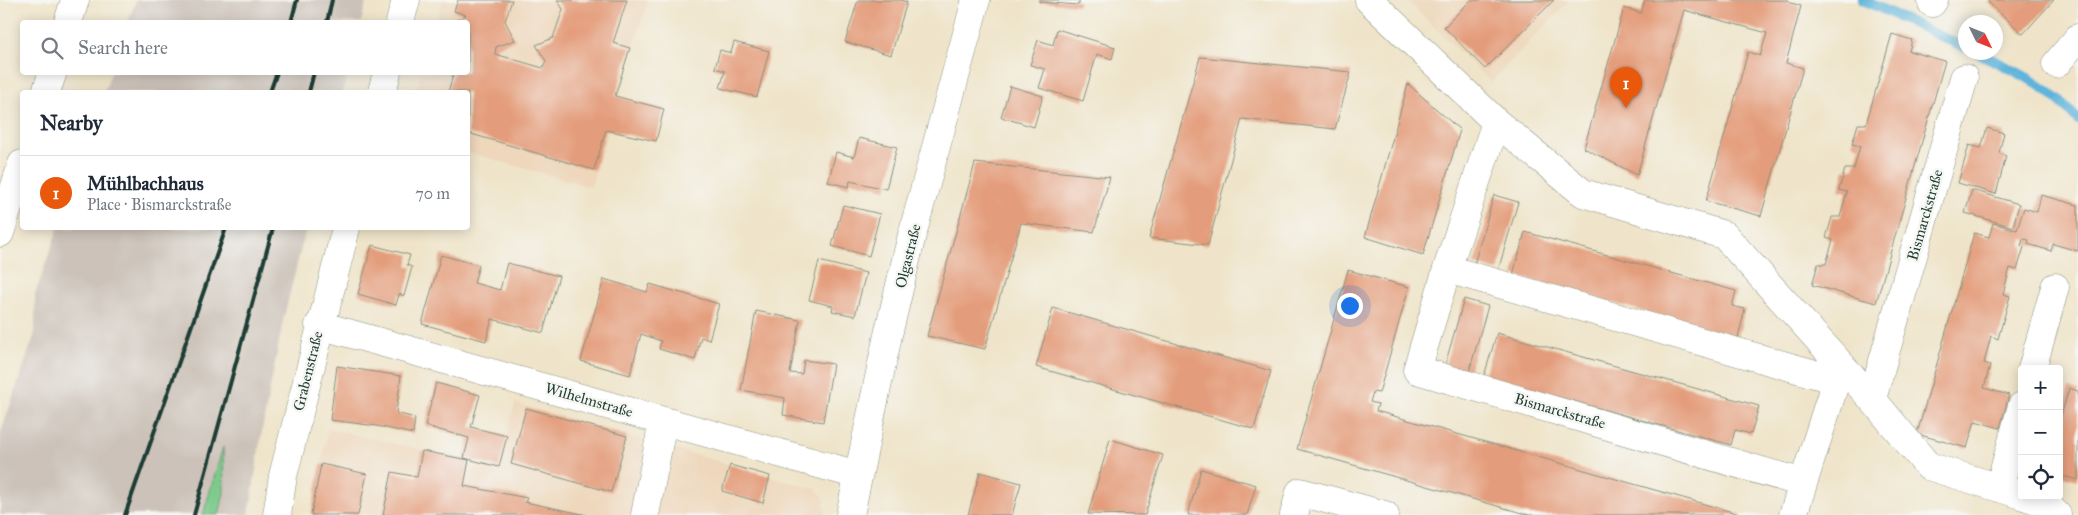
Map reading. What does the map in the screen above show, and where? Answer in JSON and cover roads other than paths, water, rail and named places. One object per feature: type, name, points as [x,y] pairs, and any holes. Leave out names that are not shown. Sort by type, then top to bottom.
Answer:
[{"type":"street","points":[[69,20],[75,0]]},
{"type":"street","points":[[401,20],[406,0]]},
{"type":"street","name":"Olgastraße","points":[[850,515],[888,335],[912,235],[976,0]]},
{"type":"street","points":[[1369,0],[1496,122],[1584,193],[1724,235],[1839,373],[1872,399],[1928,466],[2045,502],[2056,515]]},
{"type":"street","points":[[2056,64],[2078,38]]},
{"type":"street","points":[[47,90],[51,75]]},
{"type":"street","points":[[382,90],[386,75]]},
{"type":"street","name":"Bismarckstraße","points":[[1872,399],[1964,78]]},
{"type":"street","name":"Bismarckstraße","points":[[1496,122],[1447,269],[1417,370],[1803,483]]},
{"type":"street","points":[[0,234],[20,170]]},
{"type":"street","name":"Grabenstraße","points":[[277,515],[283,476],[319,325],[345,230]]},
{"type":"street","points":[[1447,269],[1839,373]]},
{"type":"street","points":[[2033,365],[2054,287]]},
{"type":"street","name":"Wilhelmstraße","points":[[319,325],[858,475]]},
{"type":"street","points":[[1793,515],[1839,373]]},
{"type":"street","points":[[2015,493],[2022,410]]},
{"type":"street","points":[[645,515],[663,421]]},
{"type":"street","points":[[1294,515],[1300,492],[1385,515]]},
{"type":"waterway","points":[[1863,0],[1958,44]]},
{"type":"waterway","points":[[1992,60],[2044,88],[2078,120]]},
{"type":"railway","points":[[292,20],[297,0]]},
{"type":"railway","points":[[327,20],[332,0]]},
{"type":"railway","points":[[271,90],[276,75]]},
{"type":"railway","points":[[310,90],[313,75]]},
{"type":"railway","points":[[125,515],[225,230]]},
{"type":"railway","points":[[194,515],[272,230]]},
{"type":"place","name":"Mühlbachhaus","points":[[1626,108]]}]
